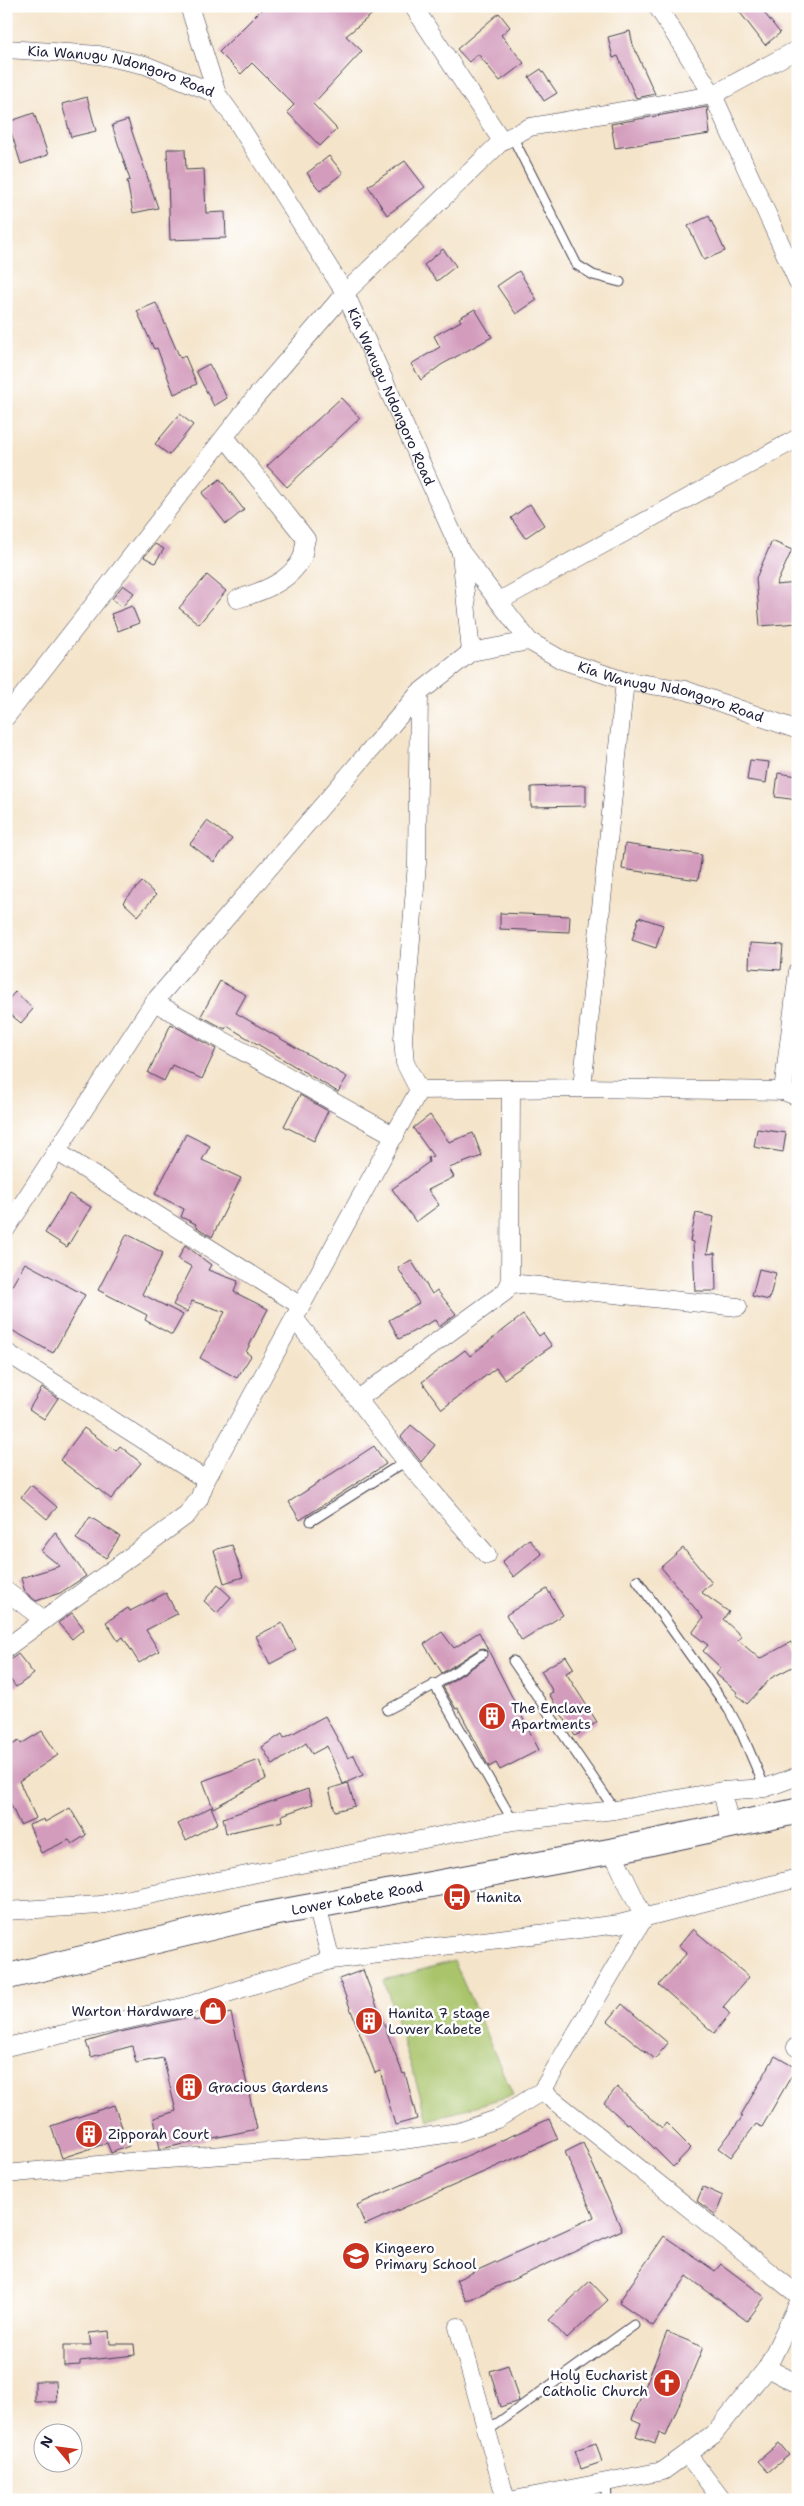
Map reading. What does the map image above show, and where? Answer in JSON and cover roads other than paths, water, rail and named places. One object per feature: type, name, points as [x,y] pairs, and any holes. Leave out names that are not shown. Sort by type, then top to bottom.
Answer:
[{"type":"main road","name":"Lower Kabete Road","points":[[8,1980],[254,1917],[612,1851],[798,1811]]},
{"type":"street","points":[[189,6],[217,94]]},
{"type":"street","points":[[413,6],[507,139]]},
{"type":"street","points":[[657,6],[713,95],[798,282]]},
{"type":"street","name":"Kia Wanugu Ndongoro Road","points":[[6,49],[99,55],[145,65],[217,94],[236,120],[346,294],[461,552],[529,641],[562,660],[625,682],[685,690],[798,730]]},
{"type":"street","points":[[6,717],[254,399],[346,294],[507,139],[530,127],[713,95],[798,50]]},
{"type":"street","points":[[225,438],[306,539],[302,558],[285,578],[263,591],[237,599]]},
{"type":"street","points":[[498,601],[798,438]]},
{"type":"street","points":[[461,552],[471,652]]},
{"type":"street","points":[[6,1229],[154,1002],[419,693],[471,652],[529,641]]},
{"type":"street","points":[[582,1088],[625,682]]},
{"type":"street","points":[[419,693],[417,863],[403,1039],[406,1063],[420,1090]]},
{"type":"street","points":[[420,1090],[582,1088],[790,1094],[798,971]]},
{"type":"street","points":[[154,1002],[394,1136]]},
{"type":"street","points":[[358,1399],[504,1292],[510,1283],[511,1089]]},
{"type":"street","points":[[6,1648],[187,1515],[199,1499],[206,1480],[420,1090]]},
{"type":"street","points":[[56,1151],[298,1312],[358,1399],[406,1461],[486,1555]]},
{"type":"street","points":[[510,1283],[738,1307]]},
{"type":"street","points":[[6,1352],[206,1480]]},
{"type":"street","points":[[10,1599],[44,1620]]},
{"type":"street","points":[[6,1911],[100,1905],[513,1822],[615,1810],[722,1791],[765,1788],[798,1776]]},
{"type":"street","points":[[722,1791],[730,1826]]},
{"type":"street","points":[[612,1851],[644,1918]]},
{"type":"street","points":[[6,2046],[187,2006],[331,1960],[619,1924],[798,1878]]},
{"type":"street","points":[[317,1906],[331,1960]]},
{"type":"street","points":[[6,2174],[140,2161],[375,2144],[459,2132],[497,2119],[542,2091],[644,1918]]},
{"type":"street","points":[[542,2091],[798,2295]]},
{"type":"street","points":[[514,2500],[663,2471],[714,2436],[767,2368],[798,2304]]},
{"type":"street","points":[[458,2327],[506,2500]]},
{"type":"street","points":[[767,2368],[798,2384]]},
{"type":"street","points":[[687,2454],[722,2500]]},
{"type":"lane","points":[[507,139],[577,265],[593,275],[620,282]]},
{"type":"lane","points":[[311,1521],[406,1461]]},
{"type":"lane","points":[[636,1580],[729,1710],[742,1734],[765,1788]]},
{"type":"lane","points":[[387,1710],[482,1654]]},
{"type":"lane","points":[[513,1661],[615,1810]]},
{"type":"lane","points":[[434,1684],[513,1822]]},
{"type":"lane","points":[[487,2430],[634,2325]]},
{"type":"lane","points":[[606,2482],[607,2500]]},
{"type":"place","name":"The Enclave Apartments","points":[[492,1716]]},
{"type":"place","name":"Hanita","points":[[457,1897]]},
{"type":"place","name":"Warton Hardware","points":[[213,2011]]},
{"type":"place","name":"Hanita 7 stage Lower Kabete","points":[[369,2021]]},
{"type":"place","name":"Gracious Gardens","points":[[189,2087]]},
{"type":"place","name":"Zipporah Court","points":[[89,2134]]},
{"type":"place","name":"Kingeero Primary School","points":[[356,2256]]},
{"type":"place","name":"Holy Eucharist Catholic Church","points":[[667,2383]]}]
